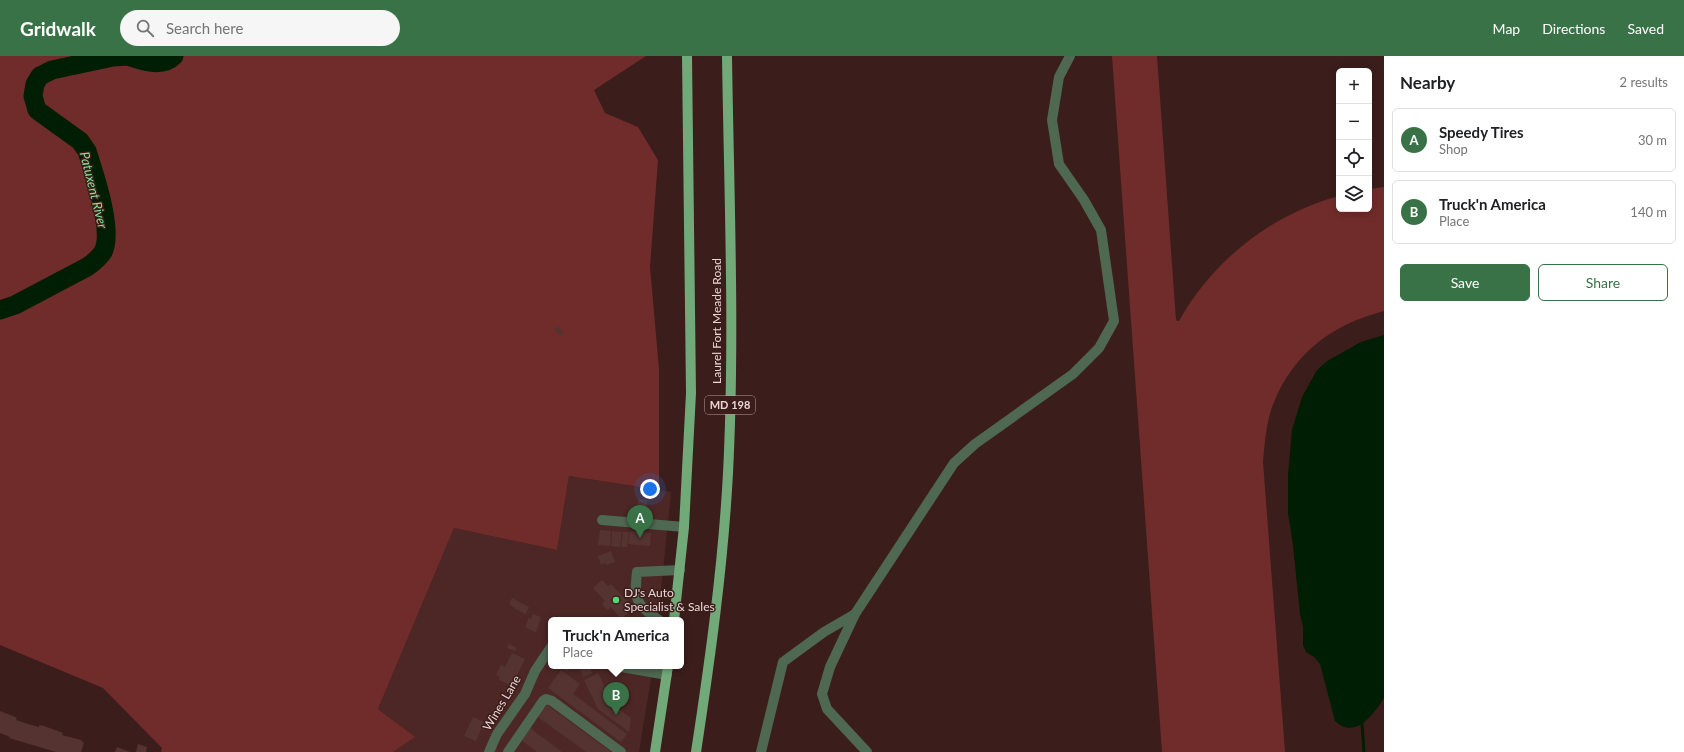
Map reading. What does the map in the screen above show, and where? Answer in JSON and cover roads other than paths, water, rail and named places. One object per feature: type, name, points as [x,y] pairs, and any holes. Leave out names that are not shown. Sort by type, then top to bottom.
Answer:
[{"type":"main road","name":"MD 198","points":[[674,617],[684,527],[691,393],[687,56]]},
{"type":"main road","name":"Laurel Fort Meade Road","points":[[696,752],[711,648],[728,474],[730,396],[728,56]]},
{"type":"main road","points":[[655,752],[668,670]]},
{"type":"street","points":[[867,752],[826,709],[822,694],[830,667],[855,614],[954,463],[975,444],[1073,374],[1099,348],[1114,321],[1101,230],[1084,200],[1059,164],[1052,120],[1059,77],[1070,56]]},
{"type":"street","points":[[602,520],[684,527]]},
{"type":"street","points":[[654,617],[644,610],[635,593],[637,572],[680,570]]},
{"type":"street","points":[[761,752],[783,662],[824,632],[855,614]]},
{"type":"street","name":"Wines Lane","points":[[489,752],[497,734],[517,708],[535,671],[548,652]]},
{"type":"street","points":[[655,669],[668,670]]},
{"type":"street","points":[[508,752],[538,708],[546,699],[552,701],[621,752]]},
{"type":"waterway","name":"Patuxent River","points":[[128,56],[158,63],[169,60],[174,56]]},
{"type":"waterway","name":"Patuxent River","points":[[0,310],[15,305],[87,267],[103,252],[106,243],[105,217],[102,202],[87,151],[80,141],[37,110],[33,96],[35,84],[40,76],[52,70],[113,57],[128,56]]},
{"type":"waterway","points":[[1362,723],[1364,752]]},
{"type":"place","name":"Speedy Tires","points":[[640,538]]},
{"type":"place","name":"DJ's Auto Specialist & Sales","points":[[616,600]]},
{"type":"place","name":"Truck'n America","points":[[616,715]]}]
